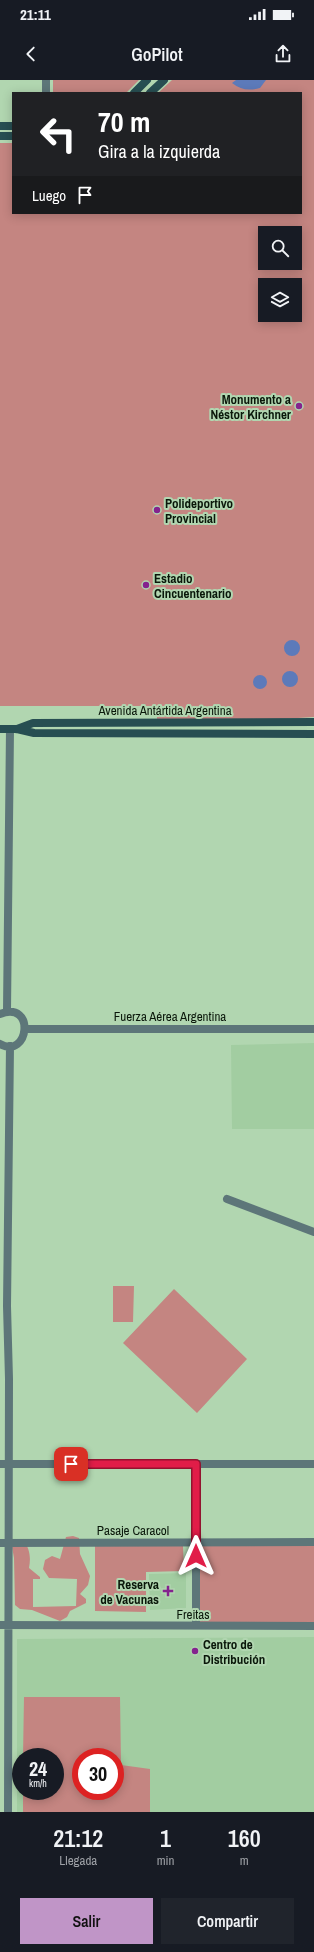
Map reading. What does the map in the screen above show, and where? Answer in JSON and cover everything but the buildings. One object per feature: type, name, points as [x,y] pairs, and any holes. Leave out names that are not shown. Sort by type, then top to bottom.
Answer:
[{"type":"main road","points":[[135,92],[147,80]]},
{"type":"main road","points":[[151,92],[164,80]]},
{"type":"main road","points":[[0,126],[12,126]]},
{"type":"main road","points":[[0,136],[12,136]]},
{"type":"main road","name":"Avenida Antártida Argentina","points":[[13,729],[33,722],[314,722]]},
{"type":"main road","name":"Avenida Antártida Argentina","points":[[0,729],[13,729],[34,733],[314,734]]},
{"type":"street","points":[[46,80],[46,92]]},
{"type":"street","points":[[0,1044],[10,1046],[18,1043],[24,1037],[26,1029],[20,1016],[14,1012],[4,1013],[13,729]]},
{"type":"street","name":"Fuerza Aérea Argentina","points":[[26,1029],[314,1029]]},
{"type":"street","points":[[8,1812],[4,1789],[3,1306],[10,1046]]},
{"type":"street","points":[[227,1199],[314,1232]]},
{"type":"street","points":[[4,1464],[314,1464]]},
{"type":"street","points":[[196,1464],[196,1626]]},
{"type":"street","name":"Pasaje Caracol","points":[[4,1543],[314,1542]]},
{"type":"street","name":"Freitas","points":[[4,1625],[314,1626]]},
{"type":"shaded area","points":[[53,80],[139,80],[127,92],[53,92]]},
{"type":"shaded area","name":"Polideportivo Provincial","points":[[172,80],[314,80],[314,717],[282,719],[157,719],[157,706],[0,706],[0,143],[12,143],[12,214],[302,214],[302,92],[159,92]]},
{"type":"shaded area","points":[[314,1043],[314,1129],[232,1129],[231,1045]]},
{"type":"shaded area","points":[[113,1286],[134,1286],[133,1322],[113,1322]]},
{"type":"shaded area","points":[[174,1289],[247,1359],[197,1413],[123,1343]]},
{"type":"shaded area","points":[[73,1536],[79,1538],[80,1554],[90,1576],[88,1585],[80,1594],[86,1599],[86,1603],[70,1611],[67,1617],[60,1621],[32,1610],[20,1609],[15,1605],[14,1558],[11,1541],[14,1539],[23,1540],[29,1553],[29,1568],[40,1577],[40,1579],[33,1579],[33,1607],[76,1606],[77,1579],[49,1578],[43,1569],[45,1560],[52,1556],[60,1559],[66,1537]]},
{"type":"shaded area","points":[[199,1544],[314,1544],[314,1623],[199,1622]]},
{"type":"shaded area","points":[[95,1546],[183,1546],[184,1571],[146,1572],[146,1612],[95,1611]]},
{"type":"shaded area","name":"Reserva de Vacunas","points":[[186,1573],[186,1608],[150,1610],[149,1574]]},
{"type":"shaded area","points":[[314,1637],[314,1812],[17,1812],[17,1800],[64,1800],[64,1748],[17,1748],[17,1639]]},
{"type":"shaded area","points":[[24,1697],[120,1697],[121,1748],[72,1748],[72,1800],[124,1800],[124,1765],[150,1769],[150,1812],[23,1812],[23,1800],[64,1800],[64,1748],[23,1748]]},
{"type":"water","points":[[236,80],[266,80],[260,88],[249,90],[232,83]]},
{"type":"water","points":[[292,640],[299,645],[300,648],[295,655],[292,656],[285,651],[284,648],[289,641]]},
{"type":"water","points":[[290,671],[297,676],[298,679],[293,686],[290,687],[283,682],[282,679],[287,672]]},
{"type":"water","points":[[257,675],[263,675],[267,679],[267,685],[263,689],[257,689],[253,685],[253,679]]},
{"type":"place","name":"Monumento a Néstor Kirchner","points":[[299,406]]},
{"type":"place","name":"Polideportivo Provincial","points":[[157,510]]},
{"type":"place","name":"Estadio Cincuentenario","points":[[146,585]]},
{"type":"place","name":"Reserva de Vacunas","points":[[168,1591]]},
{"type":"place","name":"Centro de Distribución","points":[[195,1651]]},
{"type":"route","points":[[71,1464],[196,1464],[196,1556]]}]
